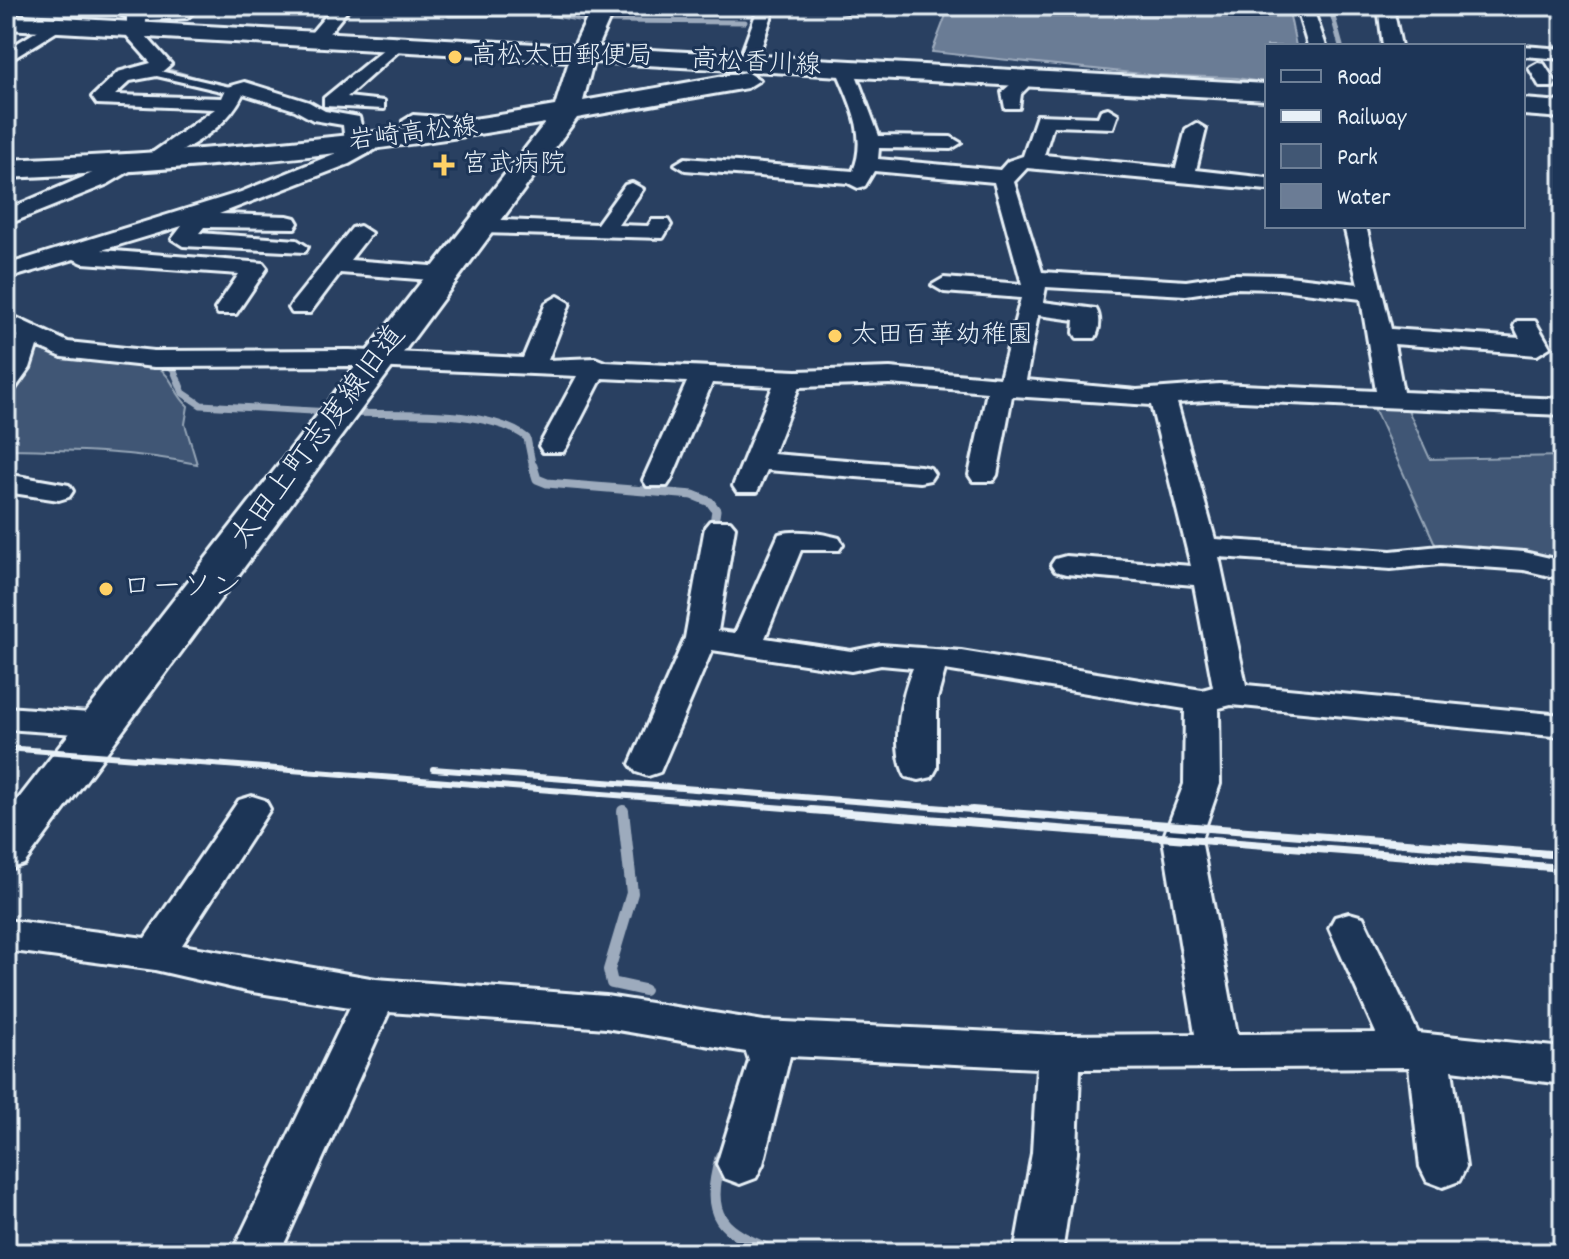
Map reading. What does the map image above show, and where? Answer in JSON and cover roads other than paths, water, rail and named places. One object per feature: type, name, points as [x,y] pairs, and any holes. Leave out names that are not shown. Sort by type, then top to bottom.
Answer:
[{"type":"main road","name":"太田上町志度線旧道","points":[[6,851],[566,114],[604,6]]},
{"type":"main road","name":"高松香川線","points":[[6,22],[55,25],[138,23],[396,44],[1265,92]]},
{"type":"main road","name":"岩崎高松線","points":[[6,169],[139,163],[467,129],[566,114],[817,67]]},
{"type":"main road","points":[[1525,107],[1563,110]]},
{"type":"street","points":[[104,6],[134,14],[155,68],[124,76],[101,97],[104,100],[229,99],[247,119]]},
{"type":"street","points":[[138,23],[181,14],[192,6]]},
{"type":"street","points":[[315,39],[343,6]]},
{"type":"street","points":[[747,63],[767,6]]},
{"type":"street","points":[[840,6],[871,8]]},
{"type":"street","points":[[1304,6],[1316,44]]},
{"type":"street","points":[[1385,8],[1392,44]]},
{"type":"street","points":[[6,58],[55,25]]},
{"type":"street","points":[[377,105],[331,102],[396,44]]},
{"type":"street","points":[[1525,51],[1563,54]]},
{"type":"street","points":[[845,69],[871,142],[860,178]]},
{"type":"street","points":[[1536,72],[1563,69]]},
{"type":"street","points":[[1012,104],[1011,92],[1019,87],[1019,78]]},
{"type":"street","points":[[6,218],[38,201],[139,163],[245,88],[257,95],[302,106],[320,116],[352,121],[355,142]]},
{"type":"street","points":[[1031,160],[1042,138],[1044,119],[1106,123]]},
{"type":"street","points":[[413,121],[454,124],[467,129]]},
{"type":"street","points":[[1185,174],[1196,129]]},
{"type":"street","points":[[6,272],[194,217],[338,164],[386,138]]},
{"type":"street","points":[[871,142],[951,143]]},
{"type":"street","points":[[685,164],[860,178],[1005,177],[1019,163],[1031,160],[1265,184]]},
{"type":"street","points":[[983,475],[1033,293],[1005,177]]},
{"type":"street","points":[[603,231],[632,189]]},
{"type":"street","points":[[194,217],[287,223]]},
{"type":"street","points":[[194,217],[183,239],[297,247]]},
{"type":"street","points":[[481,226],[655,233],[660,225]]},
{"type":"street","points":[[1356,228],[1372,293],[1391,400]]},
{"type":"street","points":[[301,308],[360,233]]},
{"type":"street","points":[[63,254],[255,268],[227,309]]},
{"type":"street","points":[[335,266],[444,274]]},
{"type":"street","points":[[944,285],[1033,293],[1186,288],[1233,281],[1280,282],[1372,293]]},
{"type":"street","points":[[1033,293],[1086,315]]},
{"type":"street","points":[[533,365],[558,303]]},
{"type":"street","points":[[6,320],[30,340],[62,349],[154,359],[379,360],[595,366],[789,378],[877,376],[1006,389],[1162,397],[1219,392],[1563,407]]},
{"type":"street","points":[[1380,336],[1537,347],[1526,326]]},
{"type":"street","points":[[6,383],[30,340]]},
{"type":"street","points":[[553,446],[595,366]]},
{"type":"street","points":[[657,480],[704,372]]},
{"type":"street","points":[[789,378],[752,473],[920,474]]},
{"type":"street","points":[[1162,397],[1205,562],[1216,698],[1202,784],[1182,839],[1219,1053]]},
{"type":"street","points":[[6,483],[59,491]]},
{"type":"street","points":[[648,764],[701,638],[720,527]]},
{"type":"street","points":[[746,645],[790,540],[828,544]]},
{"type":"street","points":[[1066,565],[1391,560],[1440,555],[1524,561],[1563,570]]},
{"type":"street","points":[[701,638],[851,661],[881,655],[934,659],[1216,698],[1563,726]]},
{"type":"street","points":[[919,768],[916,730],[921,684],[934,659]]},
{"type":"street","points":[[6,718],[103,725]]},
{"type":"street","points":[[155,955],[252,809]]},
{"type":"street","points":[[1349,928],[1416,1049],[1443,1167]]},
{"type":"street","points":[[6,935],[155,955],[246,975],[376,995],[606,1012],[764,1038],[1058,1052],[1416,1049],[1563,1066]]},
{"type":"street","points":[[256,1253],[376,995]]},
{"type":"street","points":[[740,1164],[770,1061],[764,1038]]},
{"type":"street","points":[[1038,1253],[1053,1179],[1061,1104],[1058,1052]]},
{"type":"lane","points":[[155,68],[229,99]]},
{"type":"water","points":[[879,6],[1288,6],[1296,44],[1265,44],[1265,83],[1237,78],[1151,75],[932,52],[946,15],[876,11]]},
{"type":"waterway","points":[[94,6],[121,14]]},
{"type":"waterway","points":[[1330,6],[1340,44]]},
{"type":"waterway","points":[[449,15],[549,14],[584,20]]},
{"type":"waterway","points":[[609,21],[745,22]]},
{"type":"waterway","points":[[130,26],[129,40],[159,68],[214,84]]},
{"type":"waterway","points":[[159,363],[173,368],[183,393],[201,405],[331,412]]},
{"type":"waterway","points":[[346,413],[441,415],[490,421],[527,438],[533,468]]},
{"type":"waterway","points":[[533,466],[537,479],[547,483],[693,495],[710,502],[716,510],[713,530]]},
{"type":"waterway","points":[[623,811],[632,893],[609,970],[612,983],[644,990]]},
{"type":"waterway","points":[[721,1156],[715,1195],[721,1220],[742,1237],[778,1253]]},
{"type":"railway","points":[[6,748],[836,812]]},
{"type":"railway","points":[[433,769],[998,812]]},
{"type":"railway","points":[[811,810],[1563,868]]},
{"type":"railway","points":[[972,810],[1563,855]]},
{"type":"place","name":"高松太田郵便局","points":[[455,57]]},
{"type":"place","name":"宮武病院","points":[[444,165]]},
{"type":"place","name":"太田百華幼稚園","points":[[835,336]]},
{"type":"place","name":"ローソン","points":[[106,589]]}]
